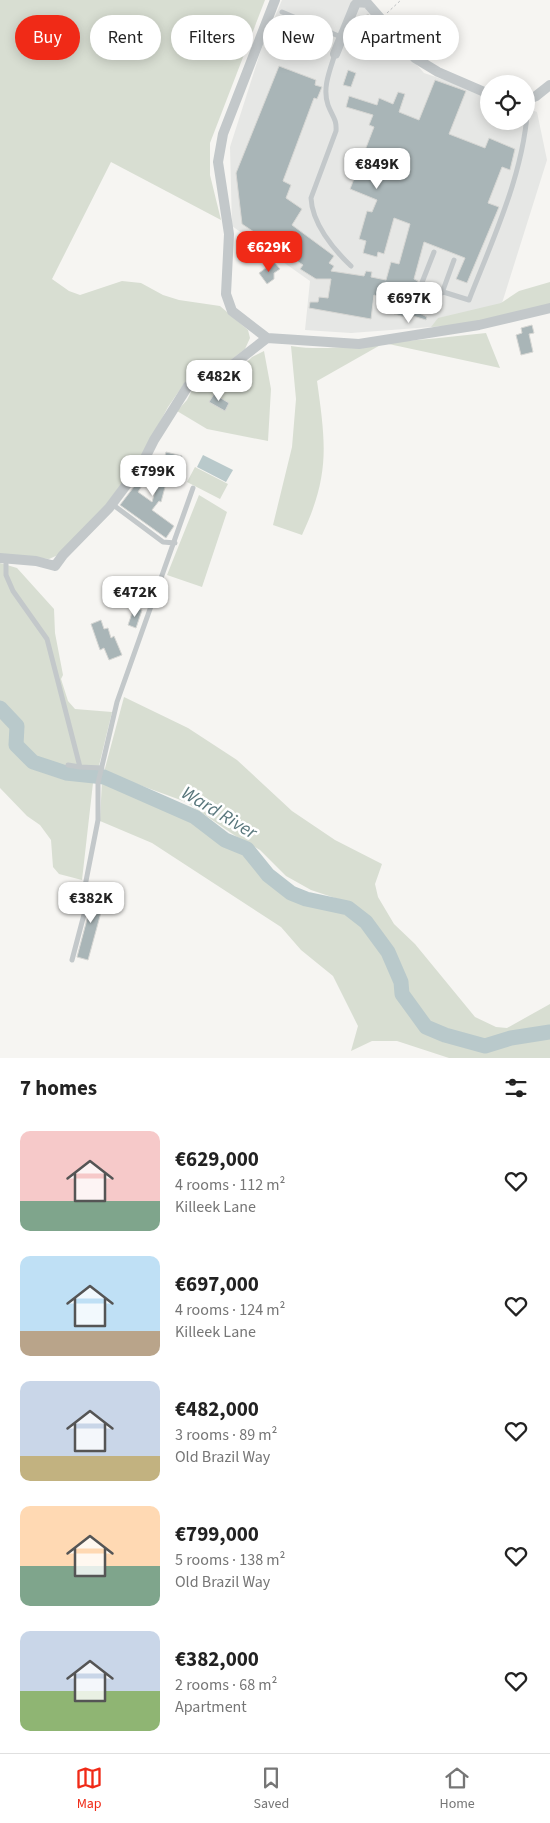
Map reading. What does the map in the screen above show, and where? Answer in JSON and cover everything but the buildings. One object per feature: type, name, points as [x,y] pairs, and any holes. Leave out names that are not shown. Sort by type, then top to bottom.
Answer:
[{"type":"street","points":[[275,0],[223,134],[218,162],[228,234],[226,294],[232,310],[267,338],[359,344],[479,325],[550,308]]},
{"type":"street","points":[[350,15],[354,5],[361,1],[367,3],[377,15]]},
{"type":"street","points":[[335,54],[342,37]]},
{"type":"street","points":[[418,60],[438,72],[480,90]]},
{"type":"street","points":[[535,95],[550,85]]},
{"type":"street","points":[[3,558],[55,566],[63,555],[112,504],[142,464],[154,440],[188,386],[196,378],[203,375],[222,373],[267,338]]},
{"type":"lane","points":[[282,12],[342,37]]},
{"type":"lane","points":[[335,54],[327,78],[326,90],[328,106],[337,121],[336,131],[312,198],[312,205],[328,239],[351,266]]},
{"type":"lane","points":[[434,252],[421,285],[469,300],[503,214],[526,130]]},
{"type":"lane","points":[[442,293],[454,260]]},
{"type":"lane","points":[[72,960],[86,907],[85,886],[98,820],[98,783],[116,702],[162,572],[175,543],[193,488]]},
{"type":"lane","points":[[112,504],[163,542],[175,543]]},
{"type":"lane","points":[[3,558],[6,575],[13,591],[47,639],[80,767]]},
{"type":"lane","points":[[68,765],[101,771]]},
{"type":"path","points":[[384,15],[401,0]]},
{"type":"shaded area","points":[[0,0],[265,0],[253,31],[253,15],[171,15],[171,60],[242,60],[210,143],[210,175],[221,220],[111,162],[52,279],[69,291],[80,295],[122,281],[141,283],[163,295],[179,300],[220,306],[248,330],[250,338],[245,349],[223,366],[204,370],[188,378],[168,407],[137,465],[100,513],[58,555],[49,559],[0,554]]},
{"type":"shaded area","points":[[282,0],[359,0],[372,15],[343,15],[343,60],[412,60],[424,73],[480,92],[480,130],[535,130],[535,111],[537,112],[547,160],[497,319],[471,324],[351,333],[305,330],[310,281],[232,226],[230,147],[263,45],[263,60],[333,60],[333,15],[276,15]]},
{"type":"shaded area","points":[[550,282],[550,304],[471,324],[431,327],[438,318],[501,303],[519,291]]},
{"type":"shaded area","points":[[486,333],[500,368],[385,343]]},
{"type":"shaded area","points":[[383,343],[317,381],[324,442],[323,460],[317,495],[302,535],[273,525],[292,447],[296,399],[291,346],[337,348]]},
{"type":"shaded area","points":[[264,351],[271,389],[268,441],[207,429],[177,411],[187,400],[195,384],[211,377],[230,379],[252,357]]},
{"type":"shaded area","points":[[203,455],[233,470],[226,482],[197,467]]},
{"type":"shaded area","points":[[195,467],[228,484],[220,499],[187,482]]},
{"type":"shaded area","points":[[199,495],[227,512],[202,587],[167,575]]},
{"type":"shaded area","points":[[0,563],[17,568],[54,609],[55,633],[63,675],[61,679],[68,701],[75,709],[112,712],[97,774],[66,771],[33,760],[18,744],[19,725],[0,704]]},
{"type":"shaded area","points":[[124,697],[188,728],[237,760],[292,811],[335,840],[382,864],[375,884],[378,897],[394,924],[415,944],[475,1017],[496,1027],[507,1028],[550,1004],[550,1058],[449,1058],[397,1041],[372,1041],[351,1051],[358,1026],[333,976],[301,950],[281,927],[152,843],[100,821],[102,780],[157,805],[193,818],[225,843],[244,851],[254,859],[278,887],[322,906],[347,911],[363,923],[388,960],[394,957],[368,919],[344,901],[311,890],[286,876],[260,850],[237,837],[186,802],[104,772]]},
{"type":"shaded area","points":[[0,713],[11,725],[13,749],[23,757],[50,772],[93,783],[82,880],[59,874],[53,867],[51,840],[40,825],[27,816],[0,788]]},
{"type":"waterway","name":"Ward River","points":[[0,708],[17,726],[16,745],[33,762],[66,773],[104,777],[195,817],[225,840],[247,849],[268,875],[291,893],[306,899],[348,908],[366,922],[388,952],[401,982],[402,994],[426,1027],[445,1035],[485,1046],[511,1038],[550,1032]]}]
